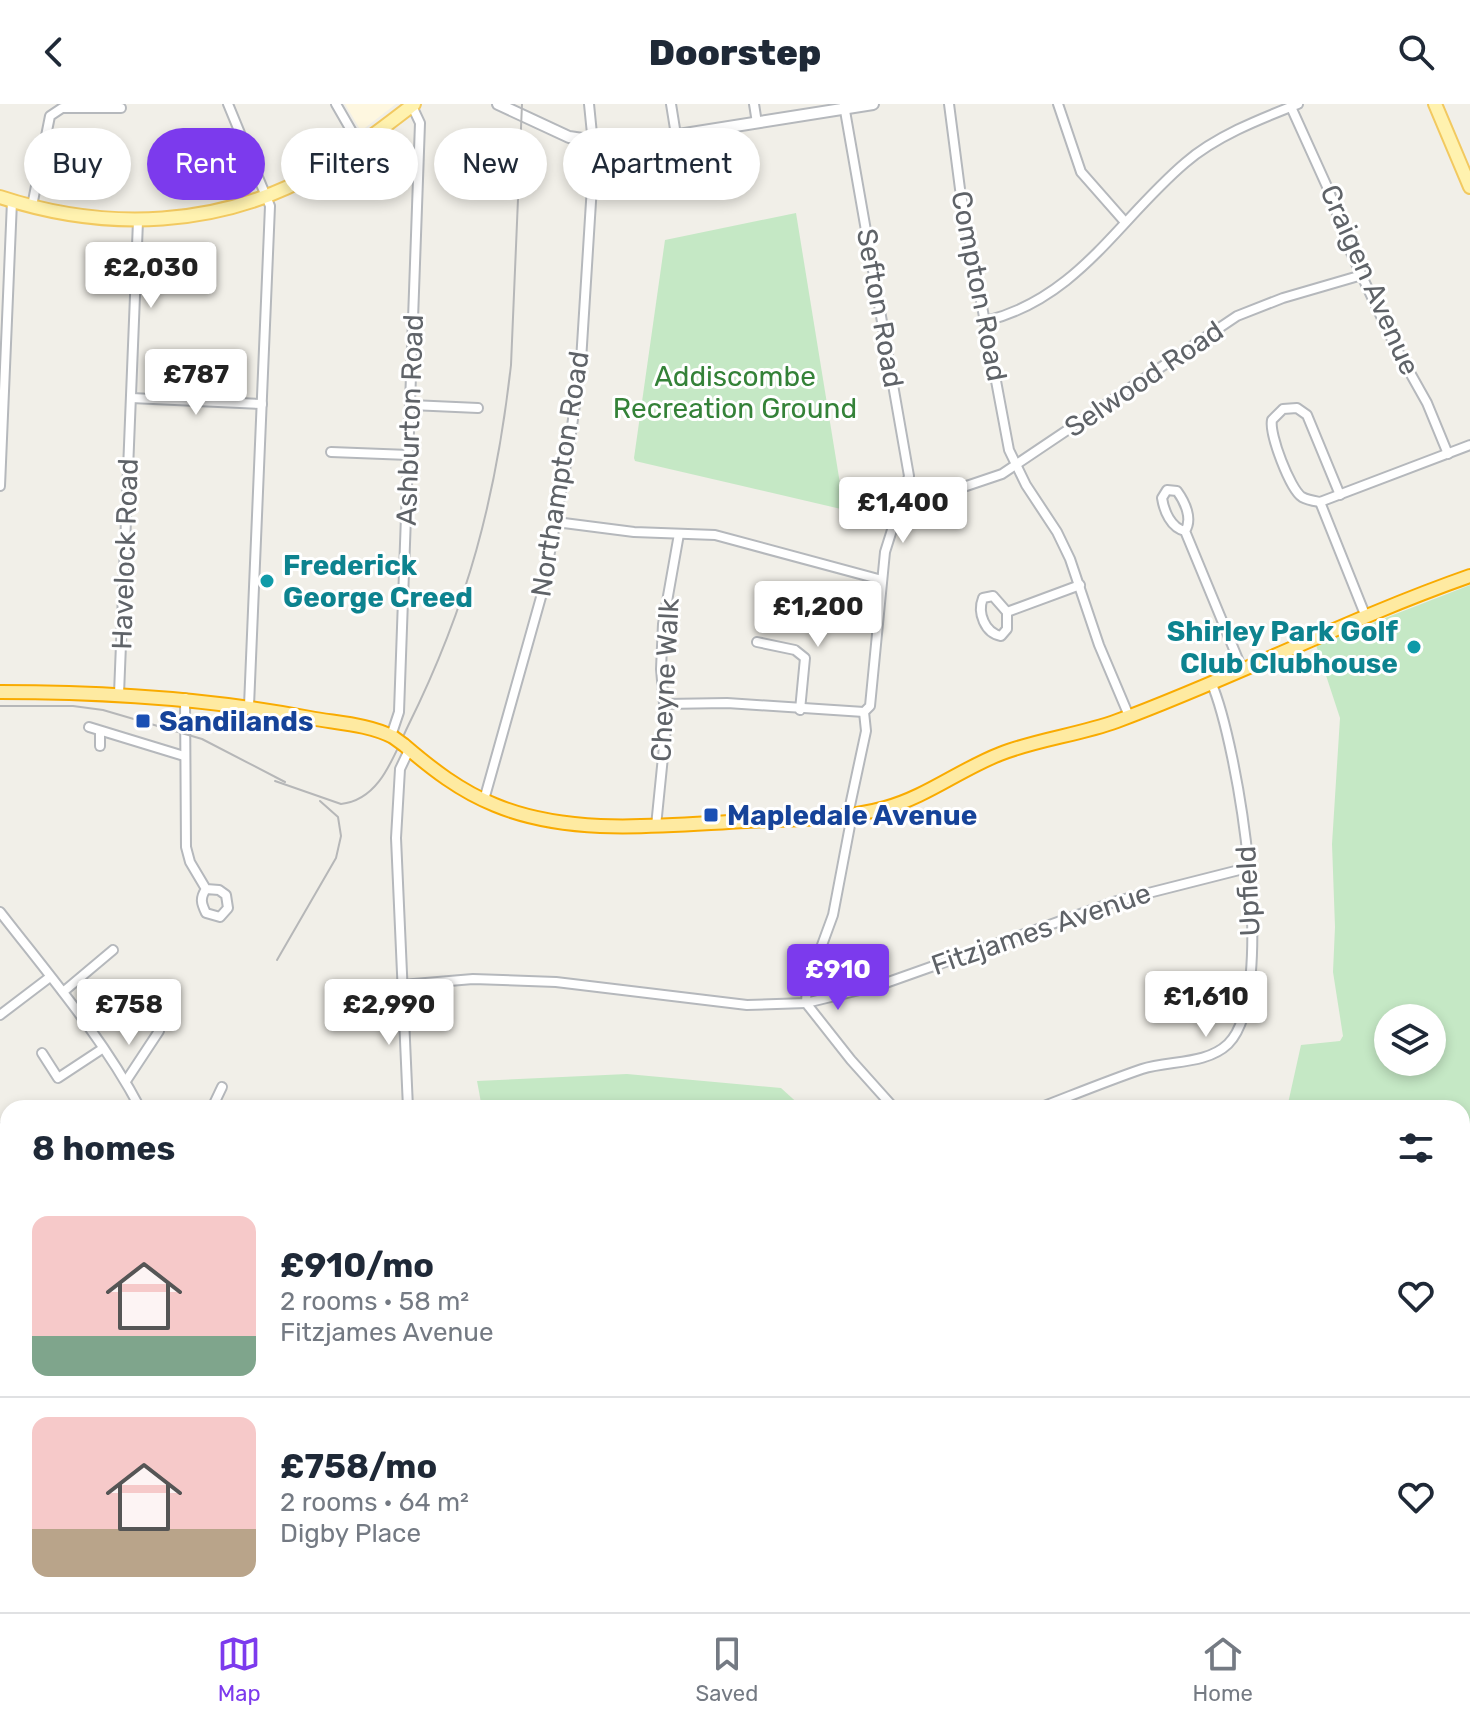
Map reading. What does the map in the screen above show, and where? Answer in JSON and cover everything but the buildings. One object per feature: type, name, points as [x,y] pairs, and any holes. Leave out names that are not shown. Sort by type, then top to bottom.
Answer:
[{"type":"highway","points":[[0,692],[185,698],[249,706],[377,731],[392,736],[452,783],[484,800],[541,818],[656,826],[850,815],[899,804],[1012,749],[1129,716],[1470,576]]},
{"type":"main road","points":[[1435,104],[1470,187]]},
{"type":"main road","points":[[381,128],[413,105]]},
{"type":"main road","points":[[6,199],[79,217],[138,221],[201,214],[267,197],[281,190]]},
{"type":"street","points":[[228,104],[270,206],[249,706]]},
{"type":"street","points":[[336,104],[350,128]]},
{"type":"street","points":[[498,104],[563,134]]},
{"type":"street","name":"Northampton Road","points":[[589,104],[592,128]]},
{"type":"street","points":[[671,104],[675,128]]},
{"type":"street","points":[[754,104],[757,123]]},
{"type":"street","points":[[723,128],[873,104]]},
{"type":"street","name":"Compton Road","points":[[949,104],[960,189],[1007,442],[1015,466],[1061,539],[1080,585],[1102,654],[1129,716]]},
{"type":"street","points":[[1058,104],[1081,172],[1125,222]]},
{"type":"street","name":"Ashburton Road","points":[[392,736],[399,712],[411,405],[420,123],[413,105]]},
{"type":"street","points":[[986,321],[1041,298],[1065,284],[1200,151],[1295,105]]},
{"type":"street","name":"Craigen Avenue","points":[[1295,105],[1349,246],[1395,346],[1425,399],[1448,454]]},
{"type":"street","name":"Sefton Road","points":[[845,107],[909,470],[908,486],[886,544],[870,706],[864,712],[866,731],[850,815]]},
{"type":"street","points":[[32,206],[50,116],[62,108],[121,108]]},
{"type":"street","points":[[0,486],[6,199]]},
{"type":"street","name":"Northampton Road","points":[[484,800],[543,591],[556,522],[581,361],[591,200]]},
{"type":"street","name":"Havelock Road","points":[[119,694],[138,221]]},
{"type":"street","name":"Selwood Road","points":[[901,505],[992,478],[1015,466],[1237,316],[1290,296],[1362,275]]},
{"type":"street","points":[[131,398],[262,404]]},
{"type":"street","points":[[411,405],[478,408]]},
{"type":"street","points":[[1340,495],[1307,415],[1297,408],[1283,409],[1272,420],[1273,436],[1296,491],[1304,498],[1320,502],[1340,495],[1448,454],[1470,445]]},
{"type":"street","points":[[331,452],[409,455]]},
{"type":"street","points":[[908,486],[932,497]]},
{"type":"street","points":[[1185,531],[1176,527],[1164,509],[1162,499],[1167,490],[1177,491],[1183,501],[1188,517],[1185,531],[1242,669]]},
{"type":"street","points":[[1320,502],[1366,617]]},
{"type":"street","points":[[556,522],[634,532],[723,537],[882,580]]},
{"type":"street","name":"Cheyne Walk","points":[[656,826],[665,743],[661,669],[663,624],[679,534]]},
{"type":"street","points":[[1007,612],[1080,585]]},
{"type":"street","points":[[993,596],[1007,612],[1006,632],[996,635],[986,626],[981,603],[985,597],[993,596]]},
{"type":"street","points":[[757,642],[795,650],[805,658],[800,710]]},
{"type":"street","name":"Upfield","points":[[1060,1100],[1145,1068],[1210,1055],[1229,1043],[1243,1016],[1251,974],[1251,867],[1238,783],[1221,705],[1211,682]]},
{"type":"street","points":[[185,698],[186,847],[190,862],[206,889]]},
{"type":"street","points":[[665,704],[724,703],[864,712]]},
{"type":"street","points":[[89,727],[184,756]]},
{"type":"street","points":[[100,731],[100,746]]},
{"type":"street","points":[[407,747],[398,778],[396,838],[408,1100]]},
{"type":"street","points":[[850,815],[833,915],[807,986],[806,1003],[887,1100]]},
{"type":"street","name":"Fitzjames Avenue","points":[[402,985],[473,979],[556,982],[747,1005],[806,1003],[880,985],[1117,901],[1251,867]]},
{"type":"street","points":[[0,912],[63,992],[126,1081],[136,1100]]},
{"type":"street","points":[[63,992],[113,950]]},
{"type":"street","points":[[0,1015],[50,977]]},
{"type":"street","points":[[126,1081],[159,1031]]},
{"type":"street","points":[[42,1053],[58,1078],[102,1049]]},
{"type":"street","points":[[216,1100],[222,1087]]},
{"type":"shaded area","points":[[345,104],[396,104],[365,128],[359,128]]},
{"type":"green space","name":"Addiscombe Recreation Ground","points":[[796,213],[843,502],[841,509],[635,461],[634,458],[665,240]]},
{"type":"green space","points":[[1470,585],[1470,1100],[1289,1100],[1301,1045],[1340,1041],[1343,1036],[1333,972],[1332,844],[1340,718],[1316,645]]},
{"type":"green space","points":[[627,1074],[781,1088],[794,1100],[481,1100],[477,1081]]},
{"type":"tram line","points":[[275,781],[341,804],[354,801],[375,786],[384,775],[429,681],[463,594],[488,506],[511,365],[522,104]]},
{"type":"tram line","points":[[0,706],[73,706],[103,710],[202,739],[285,782]]},
{"type":"tram line","points":[[277,960],[336,858],[341,836],[338,817],[320,801]]},
{"type":"place","name":"Frederick George Creed","points":[[267,581]]},
{"type":"place","name":"Shirley Park Golf Club Clubhouse","points":[[1414,647]]},
{"type":"place","name":"Sandilands","points":[[143,721]]},
{"type":"place","name":"Mapledale Avenue","points":[[711,815]]}]
